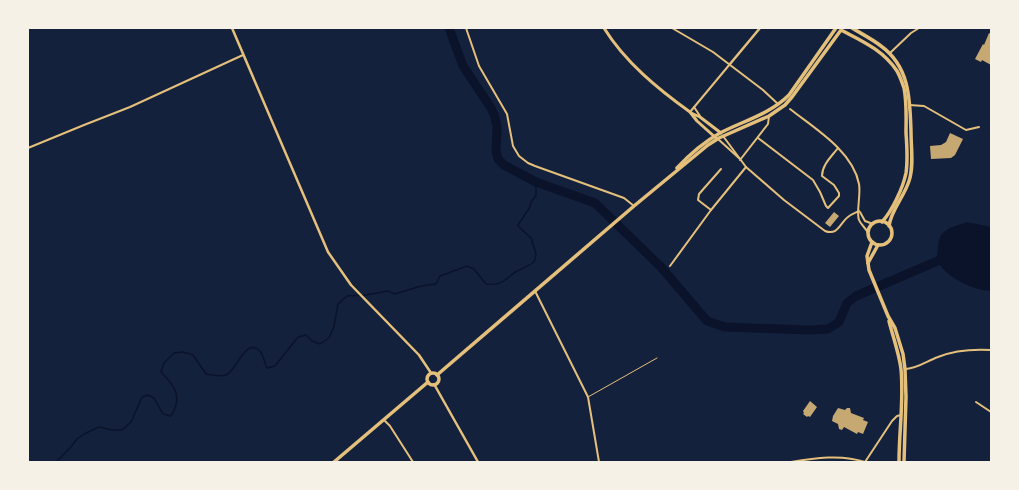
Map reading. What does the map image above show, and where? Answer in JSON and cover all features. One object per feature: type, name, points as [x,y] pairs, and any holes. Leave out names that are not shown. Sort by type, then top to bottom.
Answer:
[{"type":"main road","points":[[604,28],[621,51],[639,71],[690,112],[700,117],[722,135]]},
{"type":"main road","points":[[437,375],[609,227],[716,138],[778,105],[840,28]]},
{"type":"main road","points":[[840,28],[871,46],[890,62],[901,78],[908,105],[906,172],[900,190],[887,216],[882,222],[873,224],[868,232],[872,242],[867,256],[867,264],[872,278],[888,316],[895,328],[900,343],[906,397],[899,462]]},
{"type":"main road","points":[[722,135],[769,116],[780,109],[792,97],[840,28]]},
{"type":"main road","points":[[852,28],[874,41],[889,53],[897,62],[905,78],[908,105],[911,173],[906,190],[891,218],[889,226],[892,234],[889,240],[884,244],[878,245],[872,242]]},
{"type":"main road","points":[[690,112],[696,121],[716,138]]},
{"type":"main road","points":[[882,222],[889,226]]},
{"type":"main road","points":[[867,264],[878,245]]},
{"type":"main road","points":[[334,462],[428,382],[427,378],[431,373],[437,375]]},
{"type":"main road","points":[[428,382],[434,384],[438,380],[437,375]]},
{"type":"main road","points":[[903,415],[904,462]]},
{"type":"street","points":[[232,28],[328,252],[357,292],[415,351],[431,373]]},
{"type":"street","points":[[466,28],[479,66],[507,114],[513,146],[519,156],[535,166],[624,198],[634,206]]},
{"type":"street","points":[[672,28],[713,52],[730,64],[763,90],[777,102],[778,105]]},
{"type":"street","points":[[690,112],[760,28]]},
{"type":"street","points":[[889,53],[911,33],[919,28]]},
{"type":"street","points":[[28,148],[130,107],[244,55]]},
{"type":"street","points":[[908,105],[924,106],[966,130],[979,127]]},
{"type":"street","points":[[694,107],[700,117]]},
{"type":"street","points":[[790,109],[847,157],[857,176],[860,193],[859,220],[868,232]]},
{"type":"street","points":[[740,160],[768,124],[769,116]]},
{"type":"street","points":[[722,135],[736,152],[740,160]]},
{"type":"street","points":[[716,138],[784,200],[825,231],[834,232],[848,216],[859,211]]},
{"type":"street","points":[[758,138],[813,180],[828,208],[840,193],[822,176],[822,173],[823,168],[838,148]]},
{"type":"street","points":[[670,266],[711,210],[746,166]]},
{"type":"street","points":[[711,210],[698,200],[699,194],[721,169]]},
{"type":"street","points":[[859,211],[866,222],[873,224]]},
{"type":"street","points":[[535,291],[588,397],[599,462]]},
{"type":"street","points":[[903,370],[915,367],[948,353],[970,349],[991,350]]},
{"type":"street","points":[[434,384],[478,462]]},
{"type":"street","points":[[976,402],[991,412]]},
{"type":"street","points":[[791,462],[808,459],[842,458],[857,459],[865,462],[892,421],[898,416],[903,415]]},
{"type":"street","points":[[384,420],[390,426],[413,462]]},
{"type":"lane","points":[[588,397],[657,358]]},
{"type":"water","points":[[967,222],[991,227],[991,291],[976,288],[960,281],[945,271],[937,258],[940,237],[942,234],[949,228]]},
{"type":"building","points":[[989,33],[991,34],[991,65],[982,60],[981,62],[975,59],[983,44],[984,45]]},
{"type":"building","points":[[950,133],[963,139],[955,155],[951,158],[931,159],[930,146],[941,145],[946,142]]},
{"type":"building","points":[[834,212],[839,216],[830,227],[825,223]]},
{"type":"building","points":[[810,401],[817,407],[810,417],[807,417],[803,414],[803,411]]},
{"type":"building","points":[[838,408],[845,410],[850,408],[851,413],[864,418],[863,420],[868,422],[863,434],[858,432],[857,434],[844,427],[842,430],[839,429],[838,424],[832,421]]},
{"type":"waterway","points":[[449,28],[463,66],[491,108],[495,117],[497,127],[496,151],[498,159],[504,165],[536,182],[595,203],[661,267],[707,321],[725,327],[809,330],[828,329],[839,322],[847,303],[856,296],[949,256]]},
{"type":"waterway","points":[[56,462],[77,439],[86,433],[99,427],[112,430],[122,430],[131,422],[142,397],[148,395],[154,398],[163,414],[171,416],[175,409],[177,397],[176,392],[161,372],[164,363],[174,353],[183,352],[193,355],[206,374],[221,376],[230,372],[246,351],[250,348],[255,348],[261,352],[267,368],[275,366],[298,337],[306,335],[312,341],[320,344],[329,338],[334,326],[338,304],[347,296],[366,295],[387,291],[395,294],[421,286],[436,284],[440,276],[467,266],[474,269],[486,284],[500,283],[517,271],[534,262],[536,252],[532,239],[518,225],[536,196],[536,182]]}]
